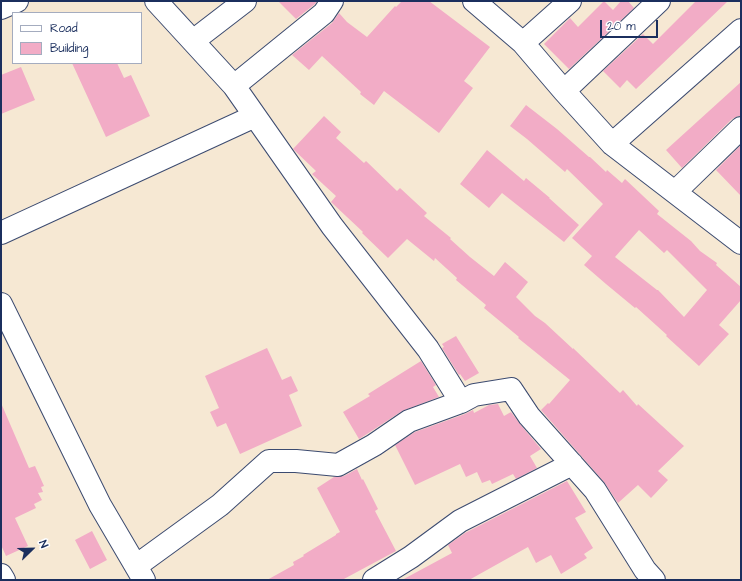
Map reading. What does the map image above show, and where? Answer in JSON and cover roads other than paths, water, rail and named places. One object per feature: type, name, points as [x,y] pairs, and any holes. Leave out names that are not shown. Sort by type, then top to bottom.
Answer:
[{"type":"street","points":[[1,8],[16,1]]},
{"type":"street","points":[[192,40],[245,1]]},
{"type":"street","points":[[234,86],[324,13],[332,1]]},
{"type":"street","points":[[474,1],[523,44],[612,144],[741,243]]},
{"type":"street","points":[[523,44],[570,1]]},
{"type":"street","points":[[564,91],[659,1]]},
{"type":"street","points":[[158,2],[234,86],[332,226],[428,349],[461,402]]},
{"type":"street","points":[[612,144],[741,30]]},
{"type":"street","points":[[1,233],[255,116]]},
{"type":"street","points":[[675,192],[741,128]]},
{"type":"street","points":[[2,308],[100,505],[140,573],[269,461],[296,461],[338,465],[374,445],[409,421],[461,402],[474,395],[511,389],[529,416],[595,490],[645,570],[654,580]]},
{"type":"street","points":[[374,580],[411,557],[460,521],[572,464]]},
{"type":"street","points":[[1,574],[4,580]]}]
